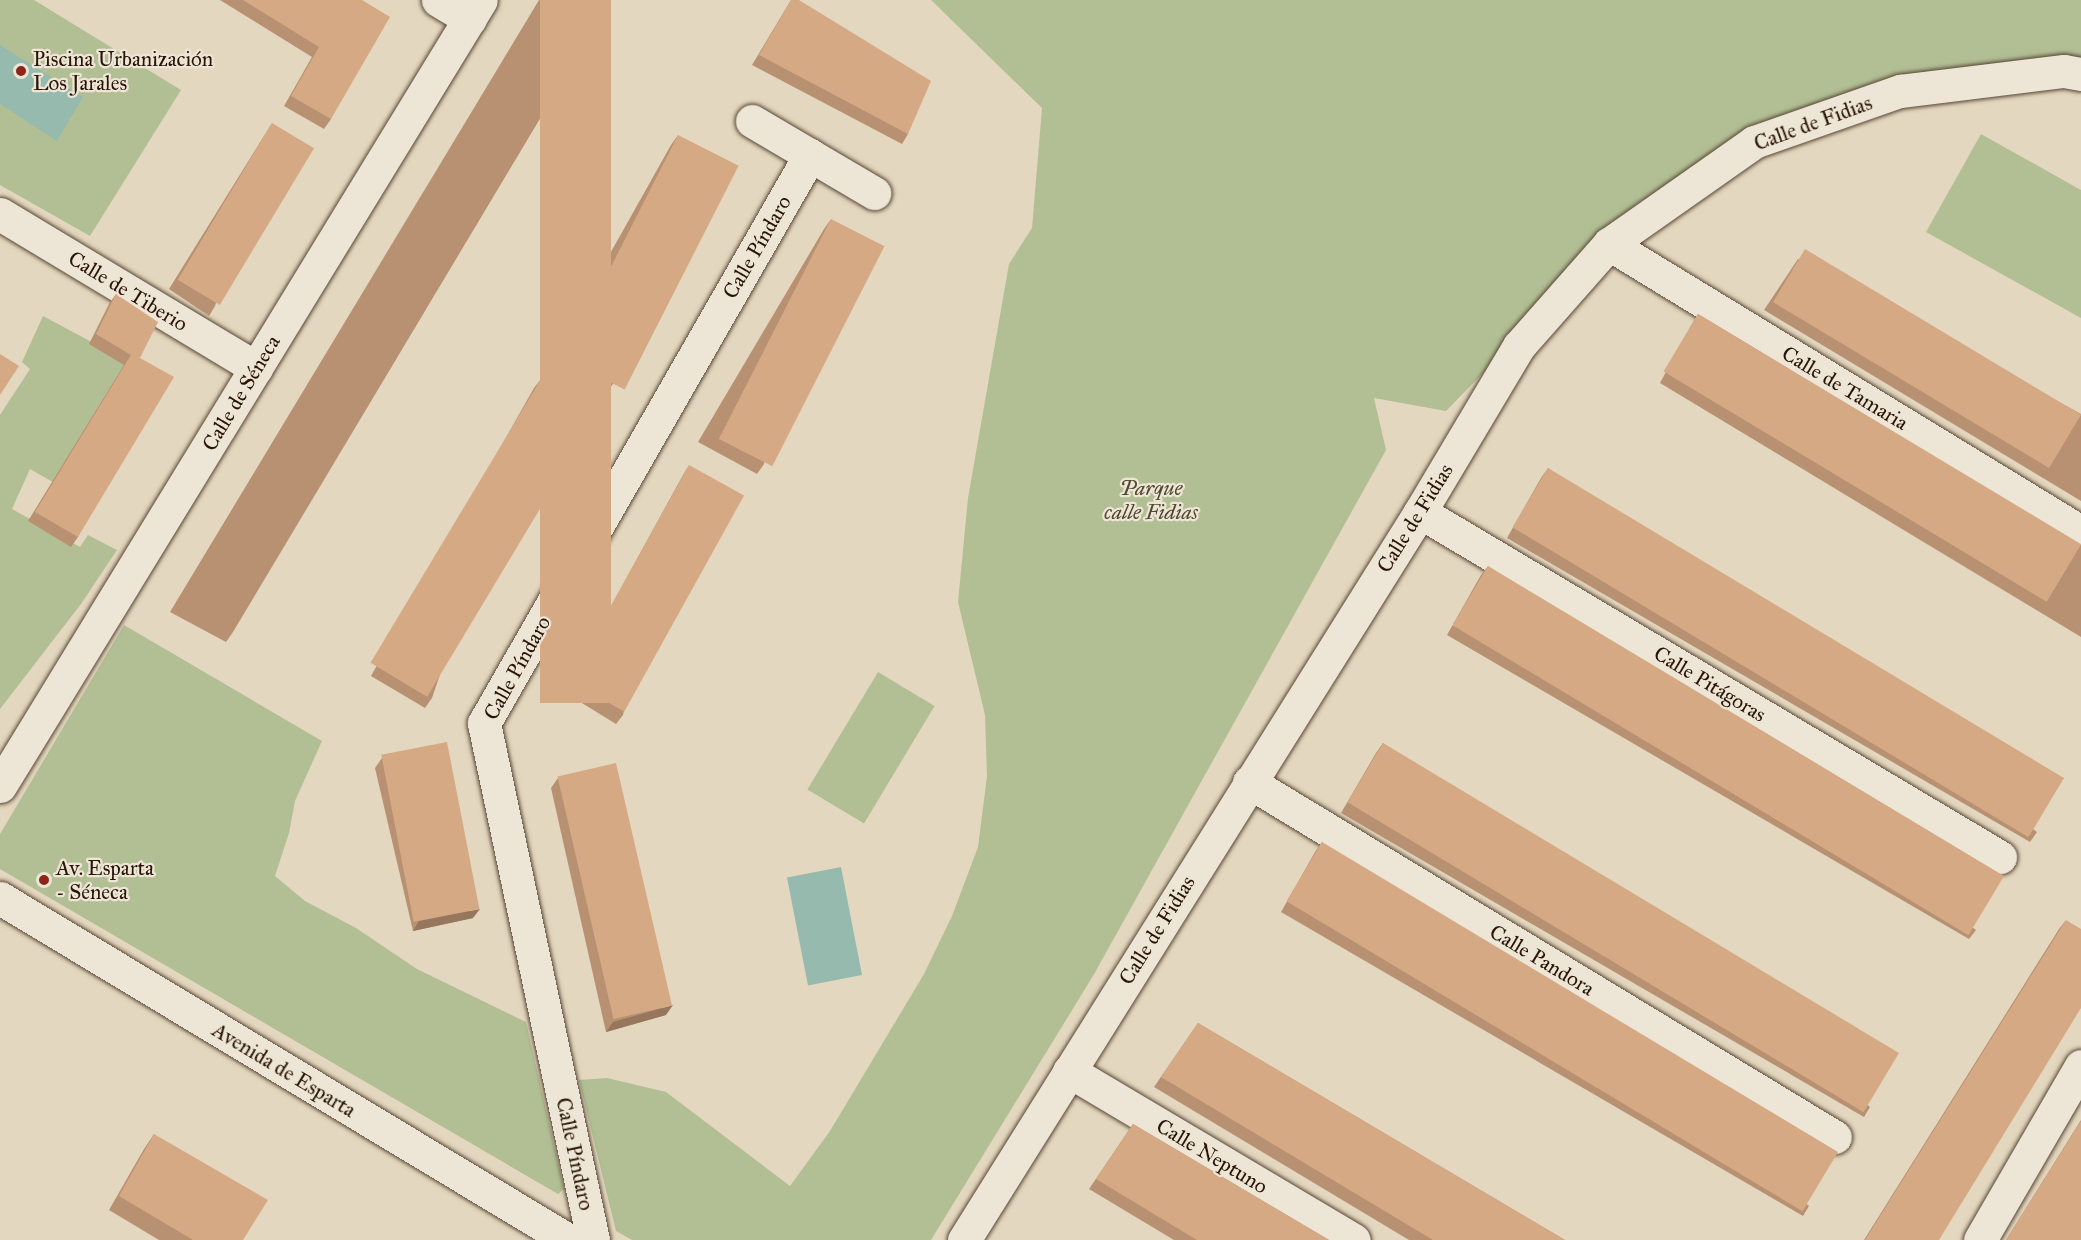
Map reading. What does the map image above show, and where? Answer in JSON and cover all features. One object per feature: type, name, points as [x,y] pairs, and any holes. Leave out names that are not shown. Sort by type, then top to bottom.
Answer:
[{"type":"street","points":[[438,0],[476,10]]},
{"type":"street","name":"Calle de Séneca","points":[[0,786],[476,10]]},
{"type":"street","name":"Calle de Fidias","points":[[964,1240],[1420,512],[1519,346],[1610,244],[1755,142],[1900,91],[2064,71],[2081,74]]},
{"type":"street","points":[[752,121],[874,193]]},
{"type":"street","name":"Calle Píndaro","points":[[592,1240],[484,723],[810,155]]},
{"type":"street","name":"Calle de Tiberio","points":[[0,214],[256,368]]},
{"type":"street","name":"Calle de Tamaria","points":[[1610,244],[2081,532]]},
{"type":"street","name":"Calle Pitágoras","points":[[1420,512],[2001,857]]},
{"type":"street","name":"Calle Pandora","points":[[1249,782],[1835,1137]]},
{"type":"street","name":"Avenida de Esparta","points":[[0,898],[568,1240]]},
{"type":"street","points":[[1980,1240],[2081,1066]]},
{"type":"street","name":"Calle Neptuno","points":[[1069,1071],[1354,1240]]},
{"type":"green space","points":[[0,0],[34,0],[181,90],[90,236],[0,185]]},
{"type":"green space","name":"Parque calle Fidias","points":[[931,0],[2081,0],[2081,74],[1900,91],[1755,142],[1609,244],[1446,411],[1374,398],[1386,450],[1093,976],[931,1240],[632,1240],[616,1231],[579,1080],[607,1078],[666,1092],[790,1186],[830,1131],[924,974],[952,916],[978,847],[987,776],[985,715],[958,602],[968,498],[1009,264],[1032,228],[1042,108]]},
{"type":"green space","points":[[1981,134],[2081,190],[2081,318],[1926,232]]},
{"type":"green space","points":[[43,316],[131,363],[58,485],[30,469],[12,509],[80,547],[88,535],[117,550],[81,604],[0,709],[0,415],[30,369],[22,362]]},
{"type":"green space","points":[[124,625],[322,741],[295,801],[289,833],[275,876],[305,901],[356,928],[417,969],[526,1022],[564,1189],[558,1194],[0,869],[0,834]]},
{"type":"green space","points":[[878,672],[935,706],[864,823],[807,789]]},
{"type":"water","name":"Piscina Urbanización Los Jarales","points":[[0,45],[83,97],[57,141],[0,104]]},
{"type":"water","points":[[841,867],[862,975],[808,985],[787,877]]},
{"type":"building","points":[[243,0],[362,0],[390,17],[331,119],[291,96],[319,47]]},
{"type":"building","points":[[540,0],[611,0],[611,703],[540,703]]},
{"type":"building","points":[[791,0],[799,0],[931,81],[908,134],[759,55]]},
{"type":"building","points":[[272,123],[314,148],[220,305],[178,280]]},
{"type":"building","points":[[678,135],[739,166],[625,390],[564,359]]},
{"type":"building","points":[[831,219],[884,246],[772,466],[719,439]]},
{"type":"building","points":[[1805,249],[2081,415],[2049,468],[1773,302]]},
{"type":"building","points":[[116,294],[158,322],[140,358],[174,377],[78,537],[35,512],[131,355],[96,334]]},
{"type":"building","points":[[1698,314],[2081,544],[2047,602],[1663,371]]},
{"type":"building","points":[[0,354],[19,366],[0,395]]},
{"type":"building","points":[[541,379],[598,413],[427,697],[371,663]]},
{"type":"building","points":[[689,465],[744,496],[624,712],[569,681]]},
{"type":"building","points":[[1548,468],[2064,778],[2028,837],[1512,527]]},
{"type":"building","points":[[1488,566],[2004,876],[1968,935],[1452,625]]},
{"type":"building","points":[[447,742],[479,909],[414,922],[381,755]]},
{"type":"building","points":[[1383,743],[1899,1053],[1863,1112],[1347,802]]},
{"type":"building","points":[[616,763],[672,1006],[614,1019],[558,776]]},
{"type":"building","points":[[1322,842],[1838,1152],[1802,1211],[1286,901]]},
{"type":"building","points":[[2066,920],[2081,929],[2081,1008],[1939,1240],[1865,1240]]},
{"type":"building","points":[[1198,1023],[1565,1240],[1433,1240],[1161,1077]]},
{"type":"building","points":[[2081,1121],[2081,1240],[2006,1240]]},
{"type":"building","points":[[1133,1124],[1329,1240],[1197,1240],[1096,1179]]},
{"type":"building","points":[[154,1134],[268,1200],[243,1240],[193,1240],[119,1196]]},
{"type":"place","name":"Piscina Urbanización Los Jarales","points":[[21,71]]},
{"type":"place","name":"Av. Esparta - Séneca","points":[[44,880]]}]
